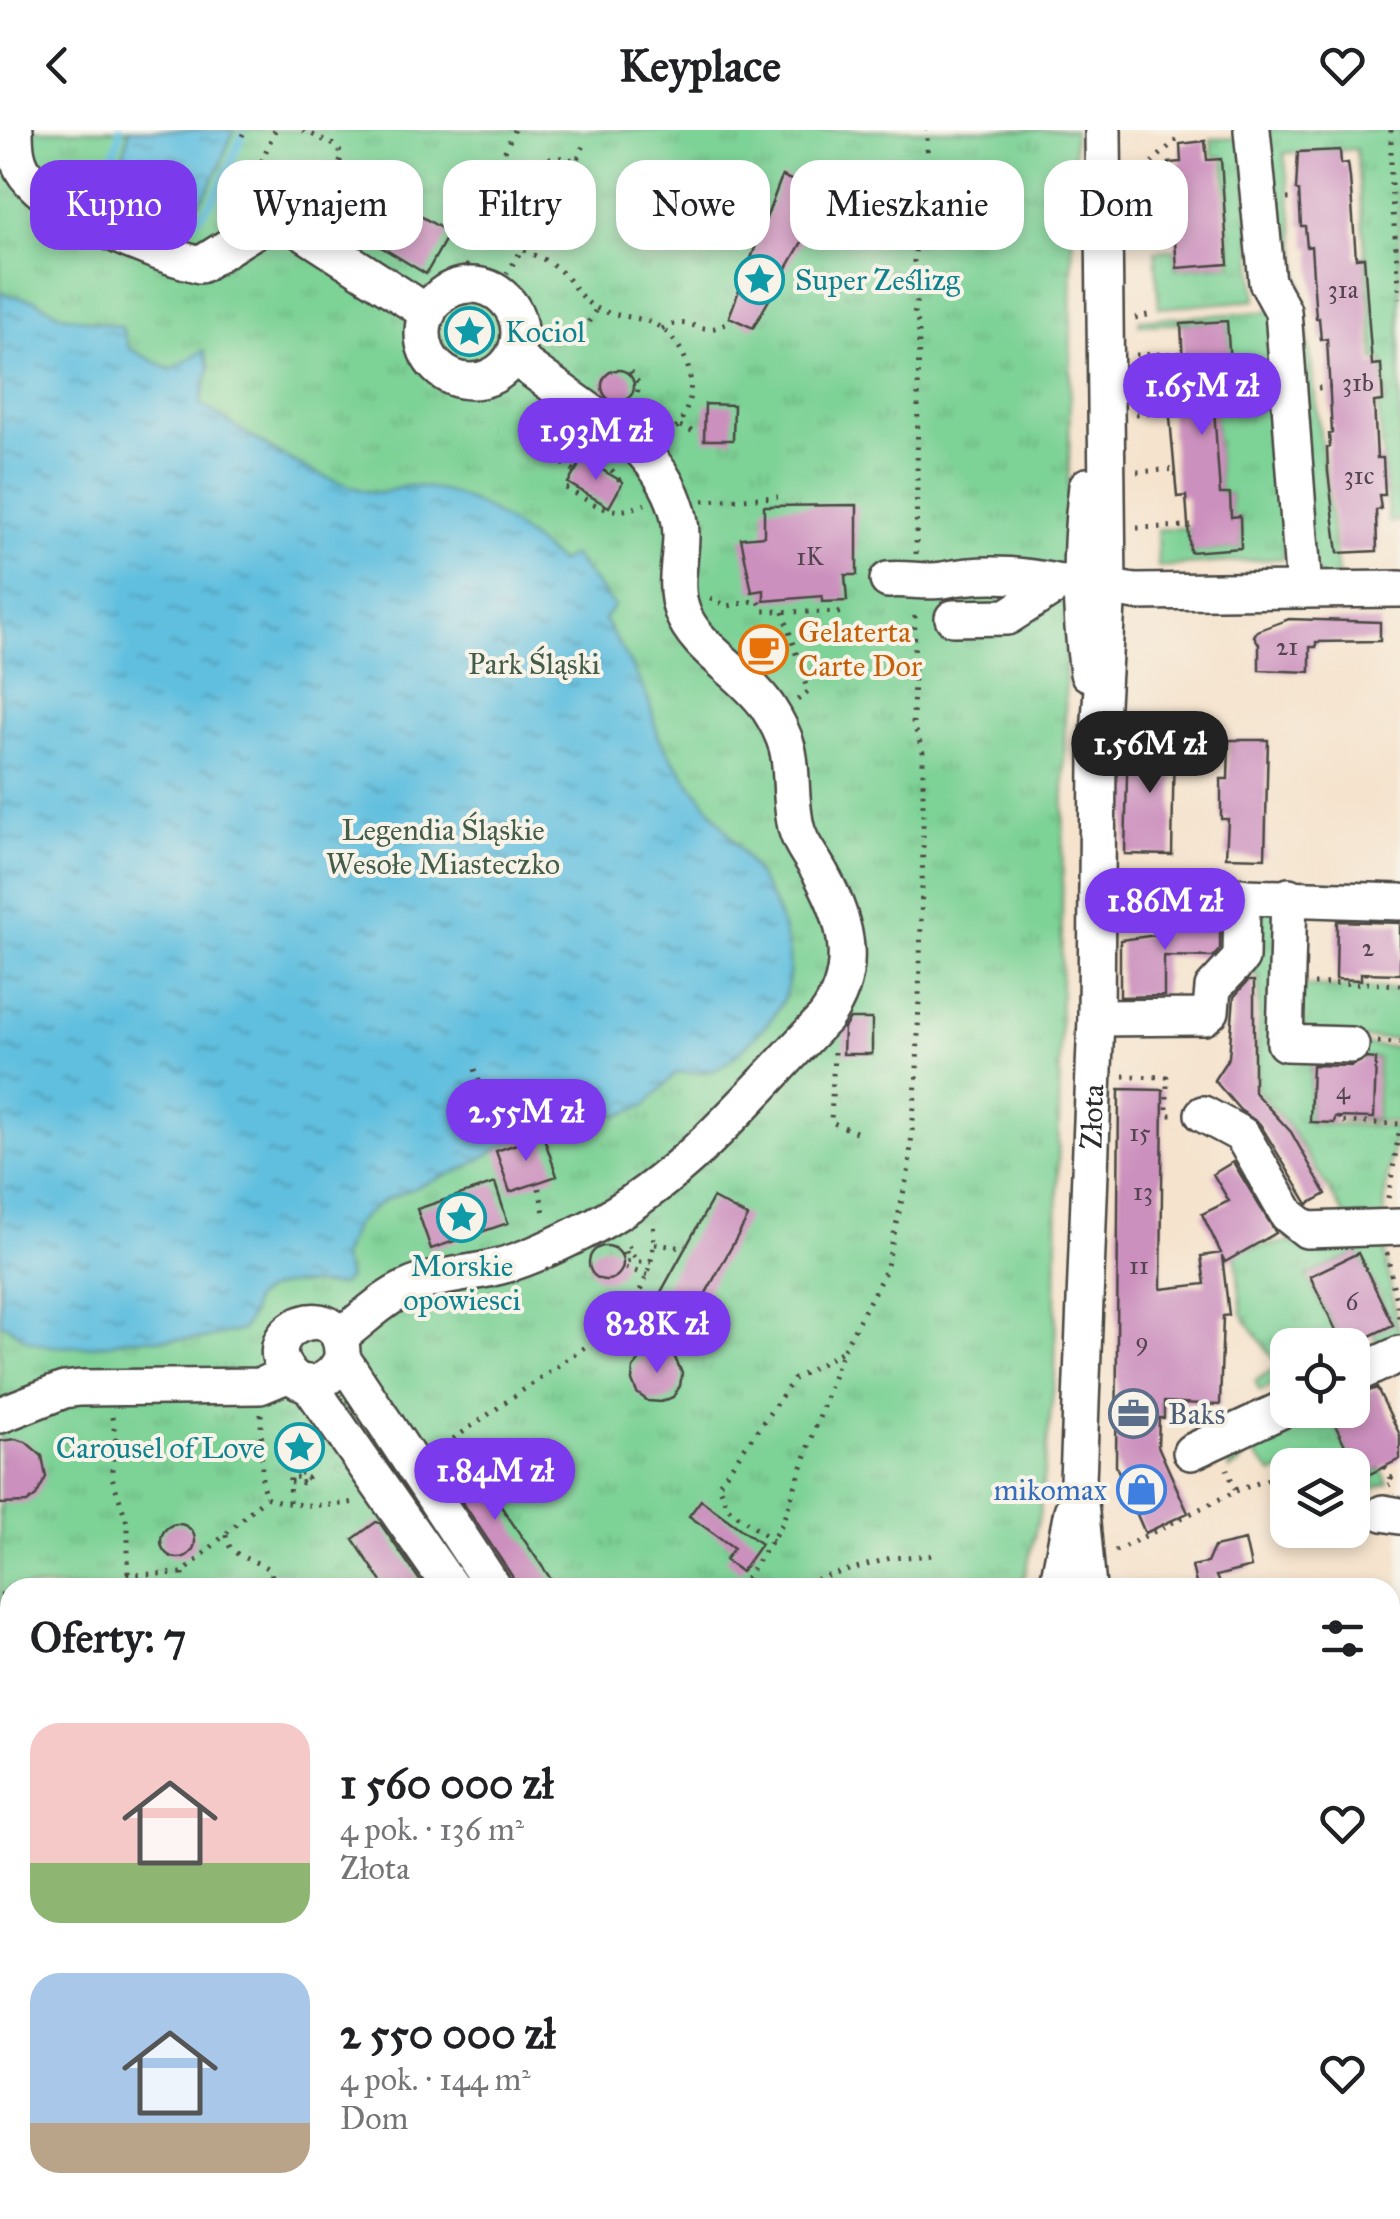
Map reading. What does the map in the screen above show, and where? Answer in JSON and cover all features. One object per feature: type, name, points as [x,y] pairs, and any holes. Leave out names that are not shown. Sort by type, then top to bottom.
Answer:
[{"type":"street","points":[[15,130],[20,164],[28,178],[83,222],[200,265],[224,250]]},
{"type":"street","name":"Złota","points":[[1098,754],[1080,620],[1119,319],[1103,130]]},
{"type":"street","points":[[1252,130],[1267,282],[1283,312],[1304,590]]},
{"type":"street","points":[[330,250],[428,313]]},
{"type":"street","points":[[478,280],[510,304],[518,319],[520,336],[514,357],[496,375],[482,381],[452,378],[429,357],[423,328],[437,299],[478,280]]},
{"type":"street","points":[[0,1415],[64,1390],[326,1380],[334,1374],[341,1348],[406,1288],[432,1279],[494,1268],[552,1246],[584,1232],[647,1192],[693,1157],[825,1018],[840,997],[847,958],[845,938],[833,900],[795,823],[791,758],[774,718],[744,680],[690,629],[681,608],[677,580],[681,535],[672,499],[645,453],[596,413],[514,357]]},
{"type":"street","points":[[902,580],[1031,576],[1136,592],[1400,589]]},
{"type":"street","points":[[953,618],[1007,618],[1083,584]]},
{"type":"street","name":"Złota","points":[[1083,584],[1106,632],[1098,754],[1096,1018],[1078,1481],[1087,1578]]},
{"type":"street","points":[[1097,892],[1400,902]]},
{"type":"street","points":[[1096,1018],[1204,1017],[1210,1010],[1213,988],[1241,958],[1242,896]]},
{"type":"street","points":[[1288,896],[1285,1044],[1351,1045]]},
{"type":"street","points":[[1204,1114],[1242,1135],[1288,1215],[1307,1230],[1400,1227]]},
{"type":"street","points":[[444,1578],[380,1488],[286,1381],[280,1355],[285,1335],[293,1327],[313,1321],[323,1323],[487,1578]]},
{"type":"street","points":[[1370,1368],[1400,1354]]},
{"type":"street","points":[[1191,1452],[1270,1415]]},
{"type":"street","name":"Złota","points":[[1059,1578],[1078,1481]]},
{"type":"path","points":[[263,160],[276,130]]},
{"type":"path","points":[[303,130],[338,146],[340,160]]},
{"type":"path","points":[[502,160],[514,130]]},
{"type":"path","points":[[749,1578],[773,1541],[815,1435],[842,1352],[886,1270],[912,1144],[923,752],[913,722],[902,580],[919,325],[914,315],[920,282],[914,260],[917,235],[928,222],[926,130]]},
{"type":"path","points":[[1390,130],[1400,298]]},
{"type":"path","points":[[1155,160],[1178,138]]},
{"type":"path","points":[[577,160],[584,145]]},
{"type":"path","points":[[544,160],[570,160]]},
{"type":"path","points":[[478,280],[502,282],[521,250]]},
{"type":"path","points":[[524,250],[549,262],[580,296],[597,308],[641,318],[662,329],[681,354],[692,376],[692,398],[680,426],[645,453]]},
{"type":"path","points":[[584,331],[597,308]]},
{"type":"path","points":[[1119,319],[1155,312]]},
{"type":"path","points":[[662,329],[675,322],[706,331],[720,329],[731,320]]},
{"type":"path","points":[[1136,354],[1189,352]]},
{"type":"path","points":[[1136,414],[1173,412]]},
{"type":"path","points":[[680,426],[699,434]]},
{"type":"path","points":[[574,432],[558,441],[554,452],[559,461],[576,471]]},
{"type":"path","points":[[1137,472],[1178,470]]},
{"type":"path","points":[[614,475],[620,481]]},
{"type":"path","points":[[566,488],[610,512],[672,499],[778,498]]},
{"type":"path","points":[[1137,528],[1191,526]]},
{"type":"path","points":[[677,580],[728,606],[758,600],[764,612],[847,614]]},
{"type":"path","points":[[774,718],[808,692],[784,612]]},
{"type":"path","points":[[1366,973],[1366,983]]},
{"type":"path","points":[[1286,984],[1400,985]]},
{"type":"path","points":[[825,1018],[836,1032],[831,1122],[861,1134]]},
{"type":"path","points":[[475,1069],[502,1149]]},
{"type":"path","points":[[1116,1076],[1167,1078],[1165,1115],[1204,1114]]},
{"type":"path","points":[[1339,1117],[1338,1122],[1400,1124]]},
{"type":"path","points":[[412,1465],[619,1324],[635,1303],[655,1244],[647,1192]]},
{"type":"path","points":[[655,1244],[682,1248]]},
{"type":"path","points":[[622,1253],[629,1262],[624,1248],[628,1245],[636,1262],[651,1262]]},
{"type":"path","points":[[625,1268],[647,1275]]},
{"type":"path","points":[[773,1541],[728,1508],[718,1485],[794,1379],[842,1352]]},
{"type":"path","points":[[266,1498],[262,1484],[286,1381]]},
{"type":"path","points":[[115,1388],[112,1477],[128,1526],[128,1575]]},
{"type":"path","points":[[289,1502],[290,1468]]},
{"type":"path","points":[[290,1482],[307,1482],[307,1478],[295,1477],[307,1470]]},
{"type":"path","points":[[1391,1478],[1400,1474]]},
{"type":"path","points":[[1236,1492],[1270,1479]]},
{"type":"path","points":[[266,1498],[278,1503],[353,1503],[380,1488]]},
{"type":"path","points":[[124,1578],[183,1573],[266,1498]]},
{"type":"path","points":[[1113,1552],[1191,1514]]},
{"type":"path","points":[[226,1535],[235,1554],[271,1572],[272,1578]]},
{"type":"path","points":[[821,1578],[891,1558],[934,1555]]},
{"type":"path","points":[[183,1573],[183,1578]]},
{"type":"green space","name":"Park Śląski","points":[[0,130],[1074,130],[1074,160],[1044,160],[1044,250],[1072,250],[1055,1375],[1039,1516],[1024,1578],[0,1578]]},
{"type":"green space","points":[[1263,130],[1400,130],[1400,521],[1389,522],[1378,405],[1386,403],[1383,361],[1375,361],[1356,149],[1284,153],[1339,582],[1323,579],[1313,568],[1271,282]]},
{"type":"green space","points":[[1243,138],[1256,300],[1159,308],[1155,251],[1174,250],[1176,268],[1231,265],[1224,157],[1212,156],[1211,139]]},
{"type":"green space","points":[[1275,311],[1284,558],[1158,567],[1157,530],[1189,527],[1190,552],[1241,548],[1240,517],[1231,517],[1230,494],[1220,494],[1212,380],[1231,378],[1227,322],[1139,325],[1140,320]]},
{"type":"green space","points":[[1249,909],[1277,909],[1279,1050],[1357,1045],[1400,1047],[1399,1122],[1340,1120],[1376,1118],[1378,1058],[1334,1058],[1334,1064],[1311,1062],[1309,1123],[1397,1127],[1384,1218],[1348,1221],[1290,1128],[1257,1090],[1259,975],[1247,975]]},
{"type":"green space","points":[[1293,986],[1400,989],[1400,1039],[1306,1038]]},
{"type":"green space","points":[[1288,1242],[1383,1243],[1400,1340],[1380,1349],[1373,1334],[1393,1324],[1358,1253],[1307,1276],[1334,1328],[1270,1328],[1270,1354],[1242,1314],[1235,1250]]},
{"type":"green space","points":[[1270,1371],[1270,1386],[1260,1391],[1255,1381]]},
{"type":"green space","points":[[1271,1428],[1337,1428],[1346,1448],[1270,1448],[1270,1471],[1250,1450],[1230,1469],[1228,1461],[1236,1445]]},
{"type":"green space","points":[[1381,1469],[1388,1483],[1370,1490],[1370,1474]]},
{"type":"water","points":[[129,130],[234,130],[222,160],[217,160],[212,183],[197,203],[197,160],[123,160]]},
{"type":"water","points":[[0,293],[34,300],[62,315],[122,327],[129,348],[171,370],[204,350],[210,367],[200,404],[291,460],[369,492],[410,486],[452,494],[490,511],[559,562],[572,555],[614,606],[604,619],[644,689],[659,738],[762,882],[781,922],[790,960],[784,997],[760,1031],[720,1067],[676,1073],[645,1106],[617,1116],[600,1104],[584,1115],[584,1127],[501,1147],[468,1167],[384,1200],[356,1223],[341,1257],[348,1277],[341,1285],[294,1284],[273,1288],[253,1300],[251,1315],[242,1330],[204,1339],[127,1339],[92,1346],[50,1346],[28,1340],[0,1322]]},
{"type":"building","points":[[1205,141],[1207,160],[1221,159],[1228,264],[1177,268],[1176,250],[1188,250],[1188,160],[1181,160],[1180,144]]},
{"type":"building","points":[[1340,150],[1341,164],[1348,163],[1356,258],[1364,257],[1372,365],[1381,364],[1383,401],[1374,402],[1377,458],[1383,458],[1385,495],[1379,495],[1381,509],[1376,510],[1377,551],[1338,553],[1328,472],[1327,448],[1332,433],[1327,339],[1321,340],[1316,318],[1311,246],[1307,247],[1305,226],[1301,226],[1296,190],[1298,152]]},
{"type":"building","points":[[782,176],[790,179],[790,250],[797,250],[753,328],[729,317],[754,250],[770,250],[770,208]]},
{"type":"building","points":[[423,217],[443,229],[443,244],[426,274],[386,250],[423,250]]},
{"type":"building","points":[[469,315],[481,320],[486,332],[481,344],[469,349],[457,344],[452,332],[457,320]]},
{"type":"building","points":[[1227,321],[1231,378],[1212,380],[1220,494],[1230,494],[1231,517],[1240,516],[1241,548],[1190,552],[1186,496],[1177,497],[1167,384],[1184,382],[1181,324]]},
{"type":"building","points":[[618,370],[629,375],[634,386],[629,397],[618,402],[607,397],[602,386],[607,375]]},
{"type":"building","points":[[705,404],[734,405],[733,440],[704,440]]},
{"type":"building","points":[[583,459],[623,482],[609,507],[568,483]]},
{"type":"building","points":[[857,505],[857,575],[845,575],[847,601],[822,602],[822,596],[764,601],[764,590],[752,592],[741,538],[764,536],[764,506]]},
{"type":"building","points":[[1289,619],[1380,622],[1380,641],[1316,642],[1316,647],[1310,647],[1310,672],[1259,670],[1259,644],[1254,636],[1257,631]]},
{"type":"building","points":[[1128,737],[1174,739],[1172,855],[1125,854]]},
{"type":"building","points":[[1229,740],[1268,740],[1265,858],[1226,857],[1228,819],[1221,819],[1221,779],[1228,779]]},
{"type":"building","points":[[1164,915],[1220,917],[1220,949],[1213,957],[1164,956],[1164,996],[1120,997],[1120,940],[1164,934]]},
{"type":"building","points":[[1337,921],[1400,923],[1400,974],[1361,973],[1361,980],[1336,979]]},
{"type":"building","points":[[1248,981],[1254,981],[1254,1092],[1291,1132],[1326,1194],[1308,1204],[1260,1124],[1240,1110],[1214,1080],[1229,1057],[1234,997]]},
{"type":"building","points":[[850,1019],[872,1019],[872,1054],[843,1054],[844,1028]]},
{"type":"building","points":[[1367,1058],[1376,1059],[1374,1118],[1335,1117],[1334,1123],[1310,1122],[1312,1065],[1351,1066]]},
{"type":"building","points":[[1119,1089],[1163,1090],[1161,1289],[1205,1284],[1201,1256],[1221,1253],[1202,1214],[1229,1201],[1213,1174],[1233,1162],[1276,1233],[1225,1262],[1222,1256],[1229,1315],[1223,1316],[1220,1405],[1164,1402],[1158,1446],[1188,1513],[1145,1533],[1116,1466]]},
{"type":"building","points":[[543,1135],[557,1176],[510,1192],[496,1151]]},
{"type":"building","points":[[495,1183],[508,1223],[431,1249],[417,1209]]},
{"type":"building","points":[[713,1198],[748,1217],[680,1340],[645,1321]]},
{"type":"building","points":[[606,1246],[618,1251],[623,1263],[618,1275],[606,1280],[594,1275],[589,1263],[594,1251]]},
{"type":"building","points":[[1358,1253],[1393,1325],[1370,1336],[1370,1328],[1335,1328],[1310,1276]]},
{"type":"building","points":[[669,1345],[682,1373],[680,1386],[673,1397],[661,1402],[648,1401],[637,1393],[632,1381],[633,1368],[641,1358]]},
{"type":"building","points":[[1377,1388],[1400,1435],[1400,1459],[1370,1474],[1370,1448],[1346,1448],[1337,1428],[1370,1428],[1370,1391]]},
{"type":"building","points":[[300,1429],[312,1434],[317,1446],[312,1458],[300,1463],[288,1458],[283,1446],[288,1434]]},
{"type":"building","points":[[16,1439],[42,1456],[46,1477],[36,1496],[27,1503],[0,1504],[0,1441]]},
{"type":"building","points":[[461,1448],[550,1578],[512,1578],[441,1470],[443,1460]]},
{"type":"building","points":[[701,1500],[761,1544],[741,1572],[725,1560],[734,1548],[689,1516]]},
{"type":"building","points":[[380,1523],[418,1578],[379,1578],[353,1539]]},
{"type":"building","points":[[178,1524],[190,1529],[195,1541],[190,1553],[178,1558],[166,1553],[161,1541],[166,1529]]},
{"type":"building","points":[[1245,1540],[1251,1567],[1217,1578],[1195,1578],[1192,1566],[1207,1563],[1214,1547]]},
{"type":"waterway","points":[[120,130],[110,169],[115,195],[139,217],[162,225],[180,225],[195,219],[207,207],[242,136]]},
{"type":"place","name":"Super Ześlizg","points":[[760,280]]},
{"type":"place","name":"Kociol","points":[[470,332]]},
{"type":"place","name":"Gelaterta Carte Dor","points":[[763,649]]},
{"type":"place","name":"Morskie opowiesci","points":[[462,1217]]},
{"type":"place","name":"Baks","points":[[1133,1414]]},
{"type":"place","name":"Carousel of Love","points":[[300,1448]]},
{"type":"place","name":"mikomax","points":[[1142,1490]]},
{"type":"park label","name":"Legendia Śląskie Wesołe Miasteczko","points":[[443,847]]}]
